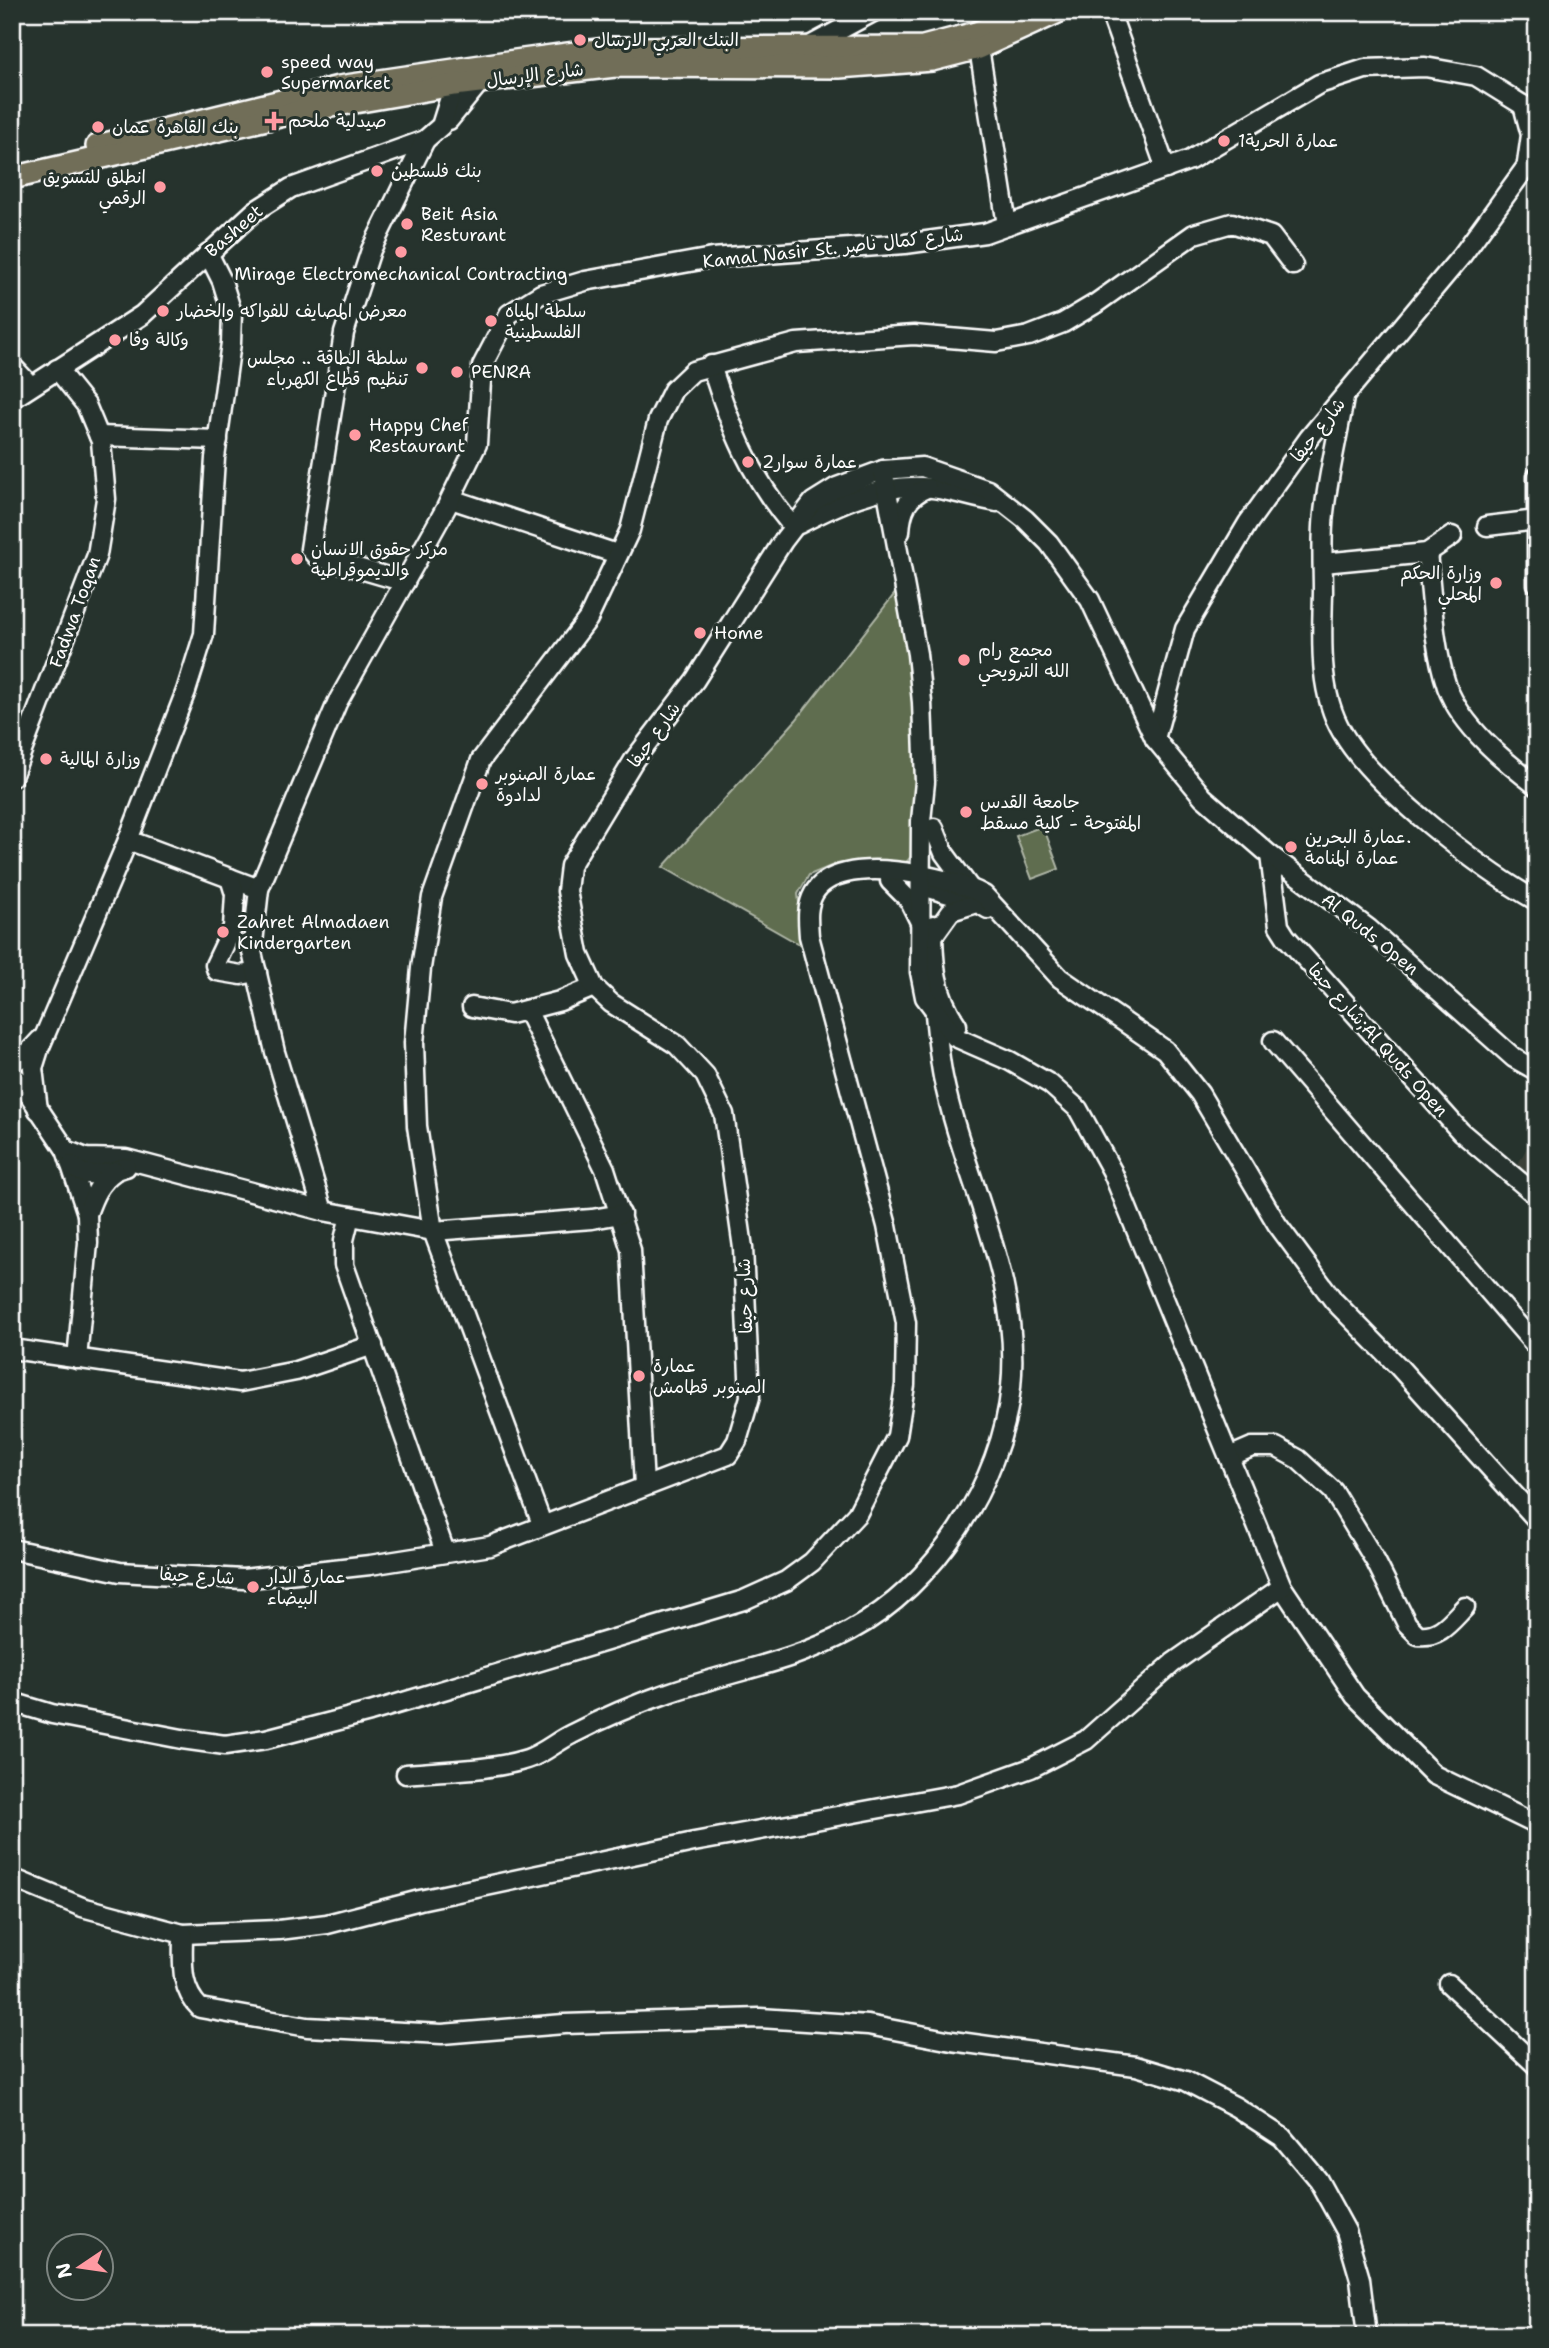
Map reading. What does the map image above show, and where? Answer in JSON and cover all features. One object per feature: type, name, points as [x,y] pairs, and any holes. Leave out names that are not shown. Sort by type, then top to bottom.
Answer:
[{"type":"main road","name":"شارع الإرسال","points":[[12,164],[339,87],[613,48],[923,47],[976,33],[1024,12]]},
{"type":"main road","name":"شارع الإرسال","points":[[12,178],[298,112],[454,85],[615,66],[873,65],[932,60],[979,48],[1058,12]]},
{"type":"street","points":[[806,48],[873,12]]},
{"type":"street","points":[[1110,12],[1166,169]]},
{"type":"street","points":[[979,48],[1007,225]]},
{"type":"street","name":"Kamal Nasir St. شارع كمال ناصر","points":[[445,1552],[344,1265],[338,1261],[333,1247],[326,1212],[278,1066],[252,952],[259,889],[337,704],[451,499],[477,444],[482,366],[509,314],[541,294],[585,281],[712,258],[905,244],[985,233],[1190,160],[1319,84],[1364,69],[1425,67],[1476,76],[1532,109]]},
{"type":"street","name":"Basheet","points":[[12,399],[142,315],[255,211],[290,188],[425,140],[456,114],[480,82]]},
{"type":"street","points":[[441,126],[454,85]]},
{"type":"street","points":[[428,89],[441,100],[441,126]]},
{"type":"street","points":[[1530,167],[1532,109]]},
{"type":"street","points":[[405,582],[316,556],[310,550],[344,333],[371,250],[425,140]]},
{"type":"street","name":"شارع حيفا","points":[[1155,739],[1185,629],[1248,523],[1309,438],[1464,254],[1530,167]]},
{"type":"street","points":[[542,1524],[433,1231],[417,1126],[414,1043],[432,897],[481,760],[588,618],[630,530],[658,420],[673,390],[693,370],[796,343],[914,335],[996,342],[1030,336],[1063,323],[1095,304],[1194,234],[1231,223],[1270,236],[1293,265]]},
{"type":"street","points":[[37,1110],[33,1068],[128,840],[186,691],[204,634],[218,440],[231,343],[232,313],[222,281],[208,253]]},
{"type":"street","points":[[711,365],[742,449],[765,494],[793,527]]},
{"type":"street","points":[[12,366],[30,386]]},
{"type":"street","name":"Fadwa Toqan","points":[[12,777],[97,555],[106,499],[99,436],[86,405],[57,369]]},
{"type":"street","points":[[1344,396],[1324,513],[1322,563],[1322,656],[1332,708],[1342,733],[1368,768],[1413,810],[1492,874],[1537,901]]},
{"type":"street","points":[[99,436],[218,440]]},
{"type":"street","name":"شارع حيفا","points":[[12,1549],[120,1572],[243,1579],[370,1565],[491,1546],[542,1524],[728,1455],[737,1441],[750,1397],[743,1248],[724,1114],[705,1076],[677,1045],[611,1003],[594,987],[579,954],[567,891],[570,866],[634,760],[695,680],[793,527],[813,502],[838,487],[883,470],[922,467],[957,477],[988,491],[1049,543],[1090,600],[1155,739],[1203,797]]},
{"type":"street","points":[[883,470],[917,654],[925,782],[922,843],[928,883]]},
{"type":"street","points":[[1537,477],[1537,584]]},
{"type":"street","points":[[898,549],[901,517],[906,505],[915,493],[929,488]]},
{"type":"street","name":"شارع حيفا","points":[[793,527],[846,500],[887,490],[929,488],[1003,503]]},
{"type":"street","points":[[451,499],[617,554]]},
{"type":"street","points":[[846,500],[872,502],[889,522],[898,549]]},
{"type":"street","points":[[1487,526],[1537,520]]},
{"type":"street","points":[[1322,563],[1427,553],[1452,536]]},
{"type":"street","points":[[1427,553],[1439,651],[1447,687],[1469,724],[1537,786]]},
{"type":"street","points":[[925,782],[934,828],[944,853],[969,887]]},
{"type":"street","name":"Al Quds Open","points":[[1203,797],[1270,855],[1369,929],[1514,1058],[1537,1071]]},
{"type":"street","points":[[934,828],[928,883],[927,930],[920,972],[925,998],[955,1037],[1010,1061],[1051,1084],[1078,1109],[1097,1140],[1282,1587],[1354,1696],[1434,1775],[1537,1825]]},
{"type":"street","points":[[128,840],[259,889]]},
{"type":"street","points":[[891,876],[916,859],[922,843]]},
{"type":"street","name":"شارع حيفا;Al Quds Open","points":[[1270,855],[1279,926],[1286,937],[1461,1132],[1537,1196]]},
{"type":"street","points":[[12,1702],[51,1714],[192,1741],[225,1745],[266,1739],[370,1713],[744,1600],[786,1581],[812,1562],[857,1514],[897,1436],[905,1385],[906,1323],[887,1226],[809,936],[807,913],[814,892],[831,877],[857,873],[969,887],[984,895],[1060,978],[1165,1050],[1200,1094],[1277,1224],[1334,1301],[1398,1366],[1537,1520]]},
{"type":"street","points":[[891,876],[927,930],[946,1007],[981,1050]]},
{"type":"street","points":[[230,878],[235,894],[233,927],[215,965],[216,971],[223,974],[257,972]]},
{"type":"street","points":[[928,883],[978,903],[1016,930]]},
{"type":"street","points":[[927,930],[951,911],[978,903]]},
{"type":"street","points":[[472,1007],[510,1014],[560,1001],[594,987]]},
{"type":"street","points":[[527,1010],[605,1169],[631,1250],[644,1486]]},
{"type":"street","points":[[406,1774],[509,1765],[531,1758],[572,1734],[667,1693],[790,1655],[849,1632],[890,1604],[936,1558],[973,1506],[1001,1440],[1011,1387],[1009,1318],[994,1247],[943,1077],[935,1014]]},
{"type":"street","points":[[12,1063],[26,1055],[45,1036]]},
{"type":"street","points":[[1273,1041],[1537,1347]]},
{"type":"street","points":[[12,1075],[20,1081],[80,1174],[93,1176],[140,1164]]},
{"type":"street","points":[[69,1157],[126,1159],[326,1212],[433,1231],[593,1219],[621,1214]]},
{"type":"street","points":[[69,1157],[87,1214],[88,1243],[77,1359]]},
{"type":"street","points":[[87,1214],[100,1186],[117,1170]]},
{"type":"street","points":[[344,1265],[344,1240],[350,1216]]},
{"type":"street","points":[[12,1349],[240,1382],[296,1371],[373,1345]]},
{"type":"street","points":[[1229,1457],[1252,1447],[1276,1447],[1298,1459],[1333,1491],[1376,1562],[1407,1623],[1418,1635],[1428,1637],[1441,1631],[1465,1606]]},
{"type":"street","points":[[12,1878],[82,1907],[183,1934],[231,1934],[327,1923],[433,1897],[694,1842],[958,1794],[1031,1768],[1086,1740],[1173,1663],[1282,1587]]},
{"type":"street","points":[[183,1934],[184,1981],[192,2000],[200,2008],[307,2027],[442,2034],[564,2024],[760,2018],[868,2025],[952,2041],[1136,2066],[1186,2081],[1282,2137],[1318,2180],[1346,2231],[1360,2279],[1367,2336]]},
{"type":"street","points":[[1449,1984],[1537,2066]]},
{"type":"shaded area","points":[[1537,1129],[1537,1186],[1516,1168]]},
{"type":"green space","points":[[904,582],[919,675],[922,843],[900,870],[891,871],[873,860],[836,864],[809,875],[798,894],[804,947],[663,867],[796,720]]},
{"type":"green space","points":[[1043,826],[1059,869],[1032,879],[1016,836]]},
{"type":"place","name":"البنك العربي الارسال","points":[[580,40]]},
{"type":"place","name":"speed way Supermarket","points":[[267,72]]},
{"type":"place","name":"صيدلية ملحم","points":[[274,121]]},
{"type":"place","name":"بنك القاهرة عمان","points":[[98,127]]},
{"type":"place","name":"عمارة الحرية1","points":[[1224,141]]},
{"type":"place","name":"بنك فلسطين","points":[[377,171]]},
{"type":"place","name":"انطلق للتسويق الرقمي","points":[[160,187]]},
{"type":"place","name":"Beit Asia Resturant","points":[[407,224]]},
{"type":"place","name":"Mirage Electromechanical Contracting","points":[[401,252]]},
{"type":"place","name":"معرض المصايف للفواكه والخضار","points":[[163,311]]},
{"type":"place","name":"سلطة المياه الفلسطينية","points":[[491,321]]},
{"type":"place","name":"وكالة وفا","points":[[115,340]]},
{"type":"place","name":"سلطة الطاقة .. مجلس تنظيم قطاع الكهرباء","points":[[422,368]]},
{"type":"place","name":"PENRA","points":[[457,372]]},
{"type":"place","name":"Happy Chef Restaurant","points":[[355,435]]},
{"type":"place","name":"عمارة سوار2","points":[[748,462]]},
{"type":"place","name":"مركز حقوق الانسان والديموقراطية","points":[[297,559]]},
{"type":"place","name":"وزارة الحكم المحلي","points":[[1496,583]]},
{"type":"place","name":"Home","points":[[700,633]]},
{"type":"place","name":"مجمع رام الله الترويحي","points":[[964,660]]},
{"type":"place","name":"وزارة المالية","points":[[46,759]]},
{"type":"place","name":"عمارة الصنوبر لدادوة","points":[[482,784]]},
{"type":"place","name":"جامعة القدس المفتوحة - كلية مسقط","points":[[966,812]]},
{"type":"place","name":"عمارة البحرين. عمارة المنامة","points":[[1291,847]]},
{"type":"place","name":"Zahret Almadaen Kindergarten","points":[[223,932]]},
{"type":"place","name":"عمارة الصنوبر قطامش","points":[[639,1376]]},
{"type":"place","name":"عمارة الدار البيضاء","points":[[253,1587]]}]
